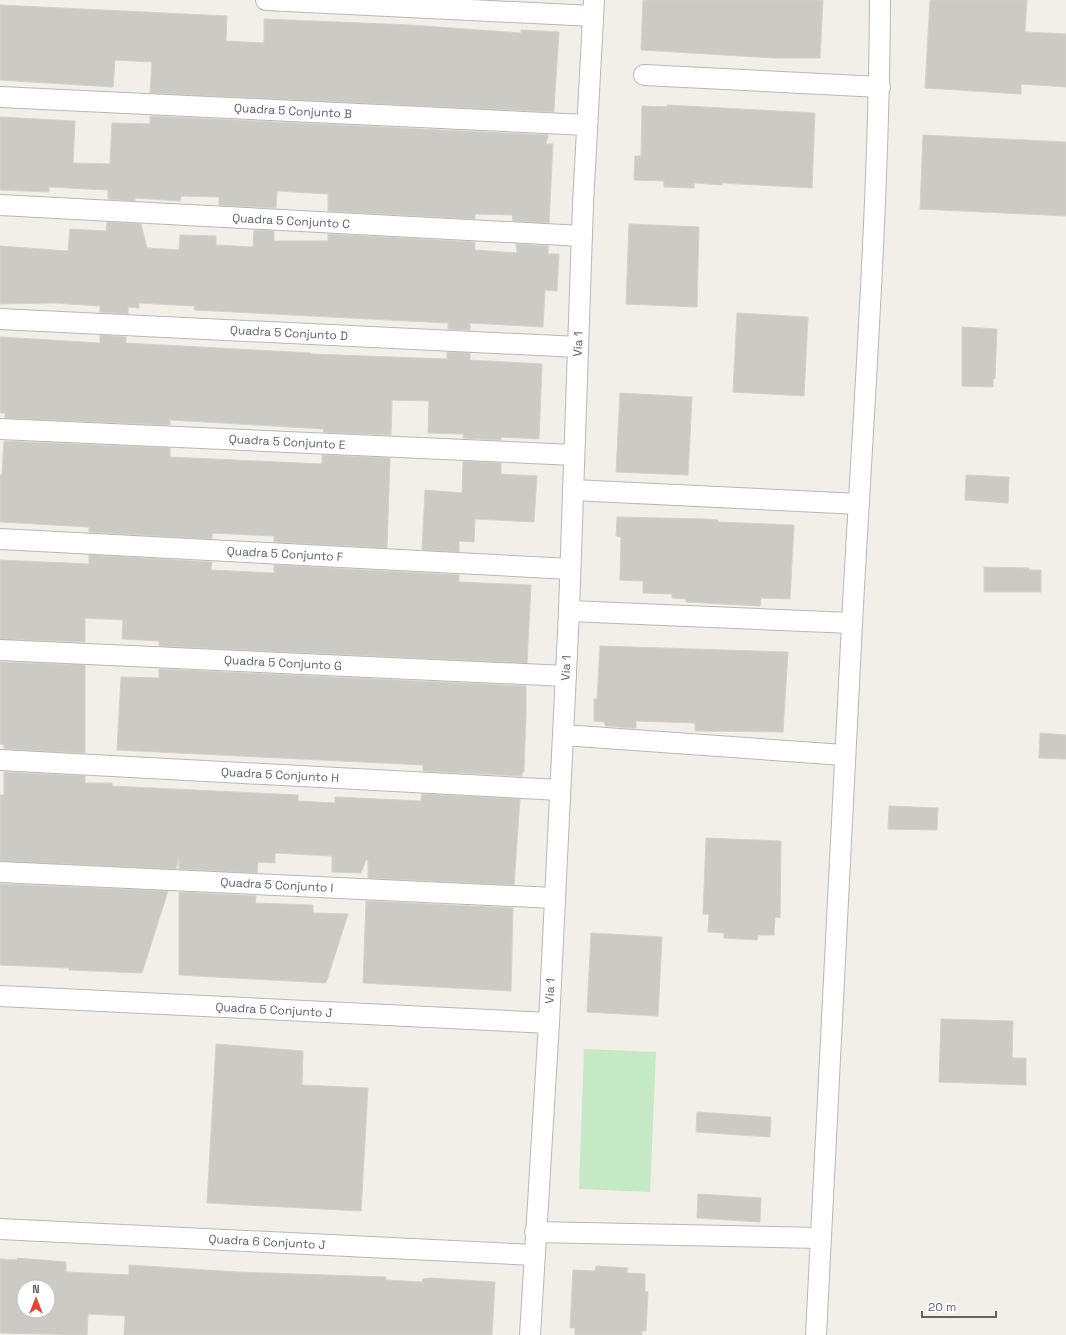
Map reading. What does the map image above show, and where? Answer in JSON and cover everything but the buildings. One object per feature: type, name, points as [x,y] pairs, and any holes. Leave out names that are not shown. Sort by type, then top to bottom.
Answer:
[{"type":"street","points":[[266,0],[594,8]]},
{"type":"street","points":[[816,1335],[844,755],[859,504],[880,87],[880,0]]},
{"type":"street","name":"Via 1","points":[[530,1335],[535,1232],[549,1023],[566,676],[582,236],[594,8]]},
{"type":"street","points":[[644,75],[880,87]]},
{"type":"street","name":"Quadra 5 Conjunto B","points":[[0,97],[587,125]]},
{"type":"street","name":"Quadra 5 Conjunto C","points":[[0,205],[582,236]]},
{"type":"street","name":"Quadra 5 Conjunto D","points":[[0,319],[578,347]]},
{"type":"street","name":"Quadra 5 Conjunto E","points":[[0,429],[574,455]]},
{"type":"street","points":[[573,490],[859,504]]},
{"type":"street","name":"Quadra 5 Conjunto F","points":[[0,539],[570,569]]},
{"type":"street","points":[[569,611],[852,623]]},
{"type":"street","name":"Quadra 5 Conjunto G","points":[[0,650],[566,676]]},
{"type":"street","points":[[563,735],[844,755]]},
{"type":"street","name":"Quadra 5 Conjunto H","points":[[0,760],[560,790]]},
{"type":"street","name":"Quadra 5 Conjunto I","points":[[0,872],[554,898]]},
{"type":"street","name":"Quadra 5 Conjunto J","points":[[0,996],[549,1023]]},
{"type":"street","name":"Quadra 6 Conjunto J","points":[[0,1229],[534,1255]]},
{"type":"street","points":[[535,1232],[820,1238]]},
{"type":"green space","points":[[584,1049],[656,1052],[650,1192],[579,1189]]}]
